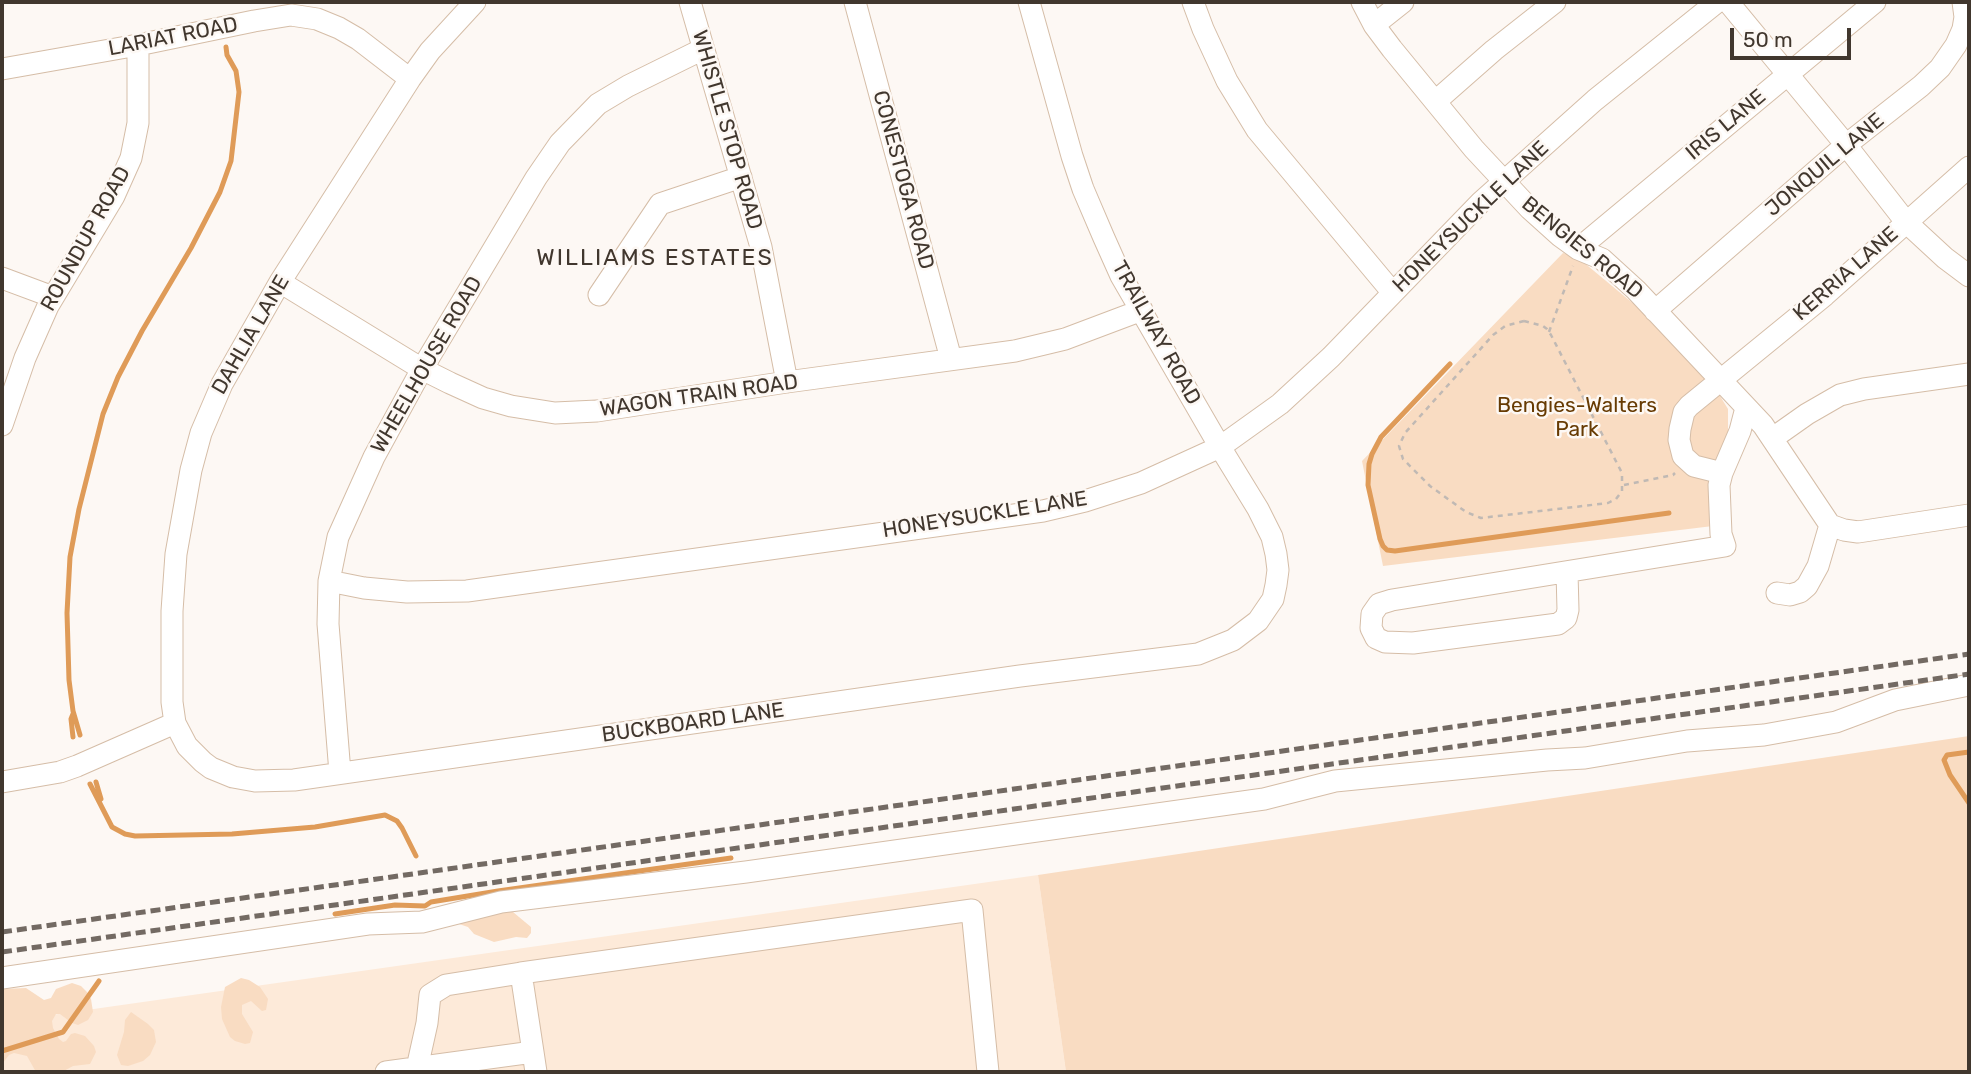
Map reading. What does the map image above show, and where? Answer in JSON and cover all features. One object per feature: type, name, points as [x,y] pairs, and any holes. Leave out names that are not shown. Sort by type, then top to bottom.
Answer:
[{"type":"street","name":"DAHLIA LANE","points":[[175,723],[171,674],[172,611],[178,541],[191,470],[213,402],[280,282],[410,79],[430,51],[475,2]]},
{"type":"street","name":"WHISTLE STOP ROAD","points":[[690,2],[761,247],[787,382]]},
{"type":"street","name":"CONESTOGA ROAD","points":[[855,2],[951,359]]},
{"type":"street","name":"TRAILWAY ROAD","points":[[1029,2],[1083,190],[1121,276],[1267,528],[1276,554],[1278,570],[1273,599],[1252,627],[1233,640]]},
{"type":"street","points":[[1193,2],[1227,81],[1257,130],[1393,293]]},
{"type":"street","name":"BENGIES ROAD","points":[[1362,2],[1374,25],[1392,49],[1474,149],[1530,209],[1560,236],[1602,259],[1636,290],[1763,425],[1830,525]]},
{"type":"street","points":[[1374,25],[1403,2]]},
{"type":"street","points":[[1436,101],[1494,50],[1555,2]]},
{"type":"street","name":"HONEYSUCKLE LANE","points":[[329,581],[407,593],[467,590],[1043,510],[1085,501],[1141,483],[1220,447],[1301,386],[1481,202],[1595,100],[1717,2]]},
{"type":"street","points":[[1728,2],[1906,222],[1956,268],[1969,276]]},
{"type":"street","name":"IRIS LANE","points":[[1578,248],[1875,2]]},
{"type":"street","name":"JONQUIL LANE","points":[[1655,311],[1846,145],[1940,68],[1956,46],[1963,30],[1963,2]]},
{"type":"street","name":"LARIAT ROAD","points":[[2,69],[138,45],[254,20],[298,15],[327,22],[346,32],[410,79]]},
{"type":"street","name":"ROUNDUP ROAD","points":[[2,425],[25,358],[52,297],[114,196],[131,158],[138,123],[138,45]]},
{"type":"street","name":"WHEELHOUSE ROAD","points":[[340,773],[328,636],[329,581],[338,537],[374,457],[422,369],[559,144],[598,104],[703,49]]},
{"type":"street","name":"KERRIA LANE","points":[[1722,473],[1694,466],[1683,456],[1679,440],[1681,420],[1689,405],[1825,295],[1969,167]]},
{"type":"street","points":[[599,295],[660,204],[741,177]]},
{"type":"street","points":[[2,278],[52,297]]},
{"type":"street","name":"WAGON TRAIN ROAD","points":[[280,282],[422,369],[483,398],[511,406],[555,412],[608,410],[1039,346],[1142,310]]},
{"type":"street","points":[[1773,438],[1840,395],[1969,374]]},
{"type":"street","points":[[1567,572],[1568,610],[1566,618],[1558,624],[1413,643],[1385,642],[1376,638],[1371,628],[1372,614],[1379,604],[1567,572],[1726,546],[1721,527],[1719,485],[1740,432],[1746,408]]},
{"type":"street","points":[[1777,593],[1790,595],[1807,586],[1818,566],[1830,525],[1858,531],[1969,515]]},
{"type":"street","name":"BUCKBOARD LANE","points":[[175,723],[187,746],[203,762],[233,777],[267,782],[1020,676],[1198,654],[1233,640]]},
{"type":"street","points":[[2,978],[368,924],[422,922],[501,902],[760,870],[1264,799],[1335,781],[1585,758],[1687,741],[1764,735],[1836,722],[1895,700],[1969,685]]},
{"type":"street","points":[[2,782],[50,774],[77,766],[175,723]]},
{"type":"street","points":[[417,1068],[430,995],[446,985],[972,911],[988,1072]]},
{"type":"street","points":[[386,1072],[534,1062],[521,973]]},
{"type":"path","points":[[1549,332],[1578,248]]},
{"type":"path","points":[[1524,321],[1543,326],[1549,332],[1622,472],[1623,485],[1620,495],[1608,502],[1481,518],[1466,512],[1430,486],[1403,459],[1399,446],[1405,433],[1498,331],[1512,323],[1524,321]]},
{"type":"path","points":[[1623,485],[1673,475]]},
{"type":"shaded area","points":[[1038,875],[1066,1072],[2,1072],[2,1022]]},
{"type":"green space","name":"Bengies-Walters Park","points":[[1563,253],[1576,256],[1653,320],[1712,383],[1728,409],[1728,432],[1713,526],[1383,566],[1362,461]]},
{"type":"green space","points":[[1969,736],[1969,1072],[1066,1072],[1038,875]]},
{"type":"green space","points":[[508,911],[531,927],[527,938],[516,937],[494,942],[474,934],[468,927],[459,924],[458,920]]},
{"type":"green space","points":[[241,978],[260,987],[268,999],[266,1010],[262,1011],[251,1001],[242,1005],[242,1014],[253,1032],[250,1043],[245,1044],[230,1037],[222,1019],[221,1007],[225,987]]},
{"type":"green space","points":[[72,983],[87,992],[93,1012],[88,1020],[78,1025],[56,1014],[52,1021],[53,1028],[63,1042],[71,1034],[85,1036],[96,1052],[90,1064],[73,1066],[62,1072],[36,1072],[27,1056],[14,1053],[2,1064],[2,989],[26,988],[44,1000],[51,998],[56,989]]},
{"type":"green space","points":[[131,1012],[154,1030],[156,1042],[150,1055],[143,1061],[128,1066],[121,1065],[117,1055],[125,1020]]},
{"type":"waterway","points":[[80,735],[73,711],[69,680],[67,613],[70,557],[79,509],[103,414],[118,377],[191,248],[220,192],[231,161],[239,92],[236,71],[227,55],[226,47]]},
{"type":"waterway","points":[[1450,364],[1381,437],[1372,454],[1368,485],[1380,539],[1387,550],[1669,513]]},
{"type":"waterway","points":[[73,714],[73,737]]},
{"type":"waterway","points":[[1969,752],[1947,755],[1944,760],[1950,775],[1969,803]]},
{"type":"waterway","points":[[96,782],[101,799]]},
{"type":"waterway","points":[[90,784],[112,827],[125,834],[232,834],[315,827],[385,815],[397,821],[416,856]]},
{"type":"waterway","points":[[335,914],[395,905],[425,906],[431,902],[498,891],[731,858]]},
{"type":"waterway","points":[[2,1051],[63,1032],[99,981]]},
{"type":"railway","points":[[2,932],[1969,654]]},
{"type":"railway","points":[[2,952],[1969,674]]},
{"type":"district","name":"WILLIAMS ESTATES","points":[[655,258]]}]
